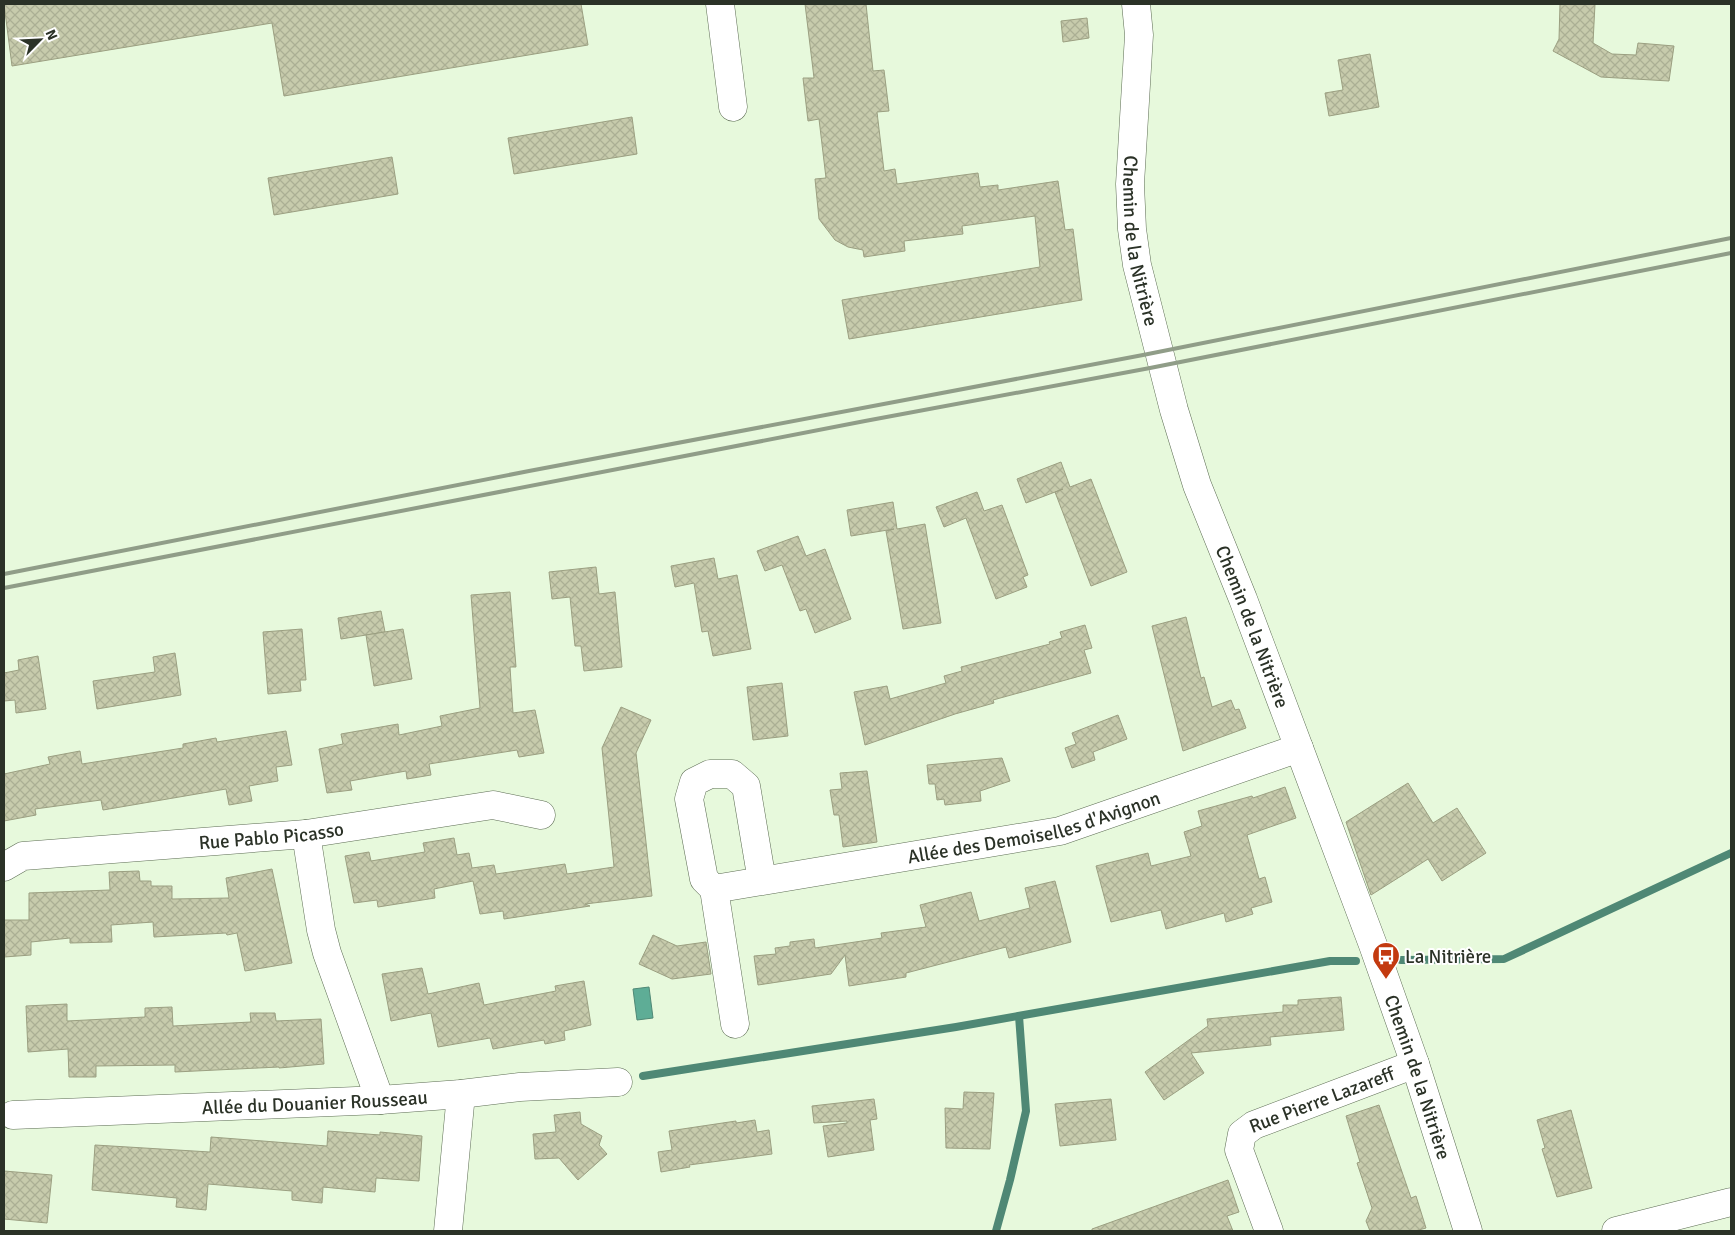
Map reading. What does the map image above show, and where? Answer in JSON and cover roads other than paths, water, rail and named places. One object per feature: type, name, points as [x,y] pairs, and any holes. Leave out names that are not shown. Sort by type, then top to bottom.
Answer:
[{"type":"street","points":[[720,4],[733,107]]},
{"type":"street","name":"Chemin de la Nitrière","points":[[1136,4],[1139,35],[1130,184],[1132,229],[1137,265],[1174,410],[1198,485],[1243,599],[1373,945],[1415,1064],[1468,1231]]},
{"type":"street","name":"Allée des Demoiselles d'Avignon","points":[[714,889],[1060,831],[1299,748]]},
{"type":"street","points":[[735,1024],[714,889],[704,878],[689,799],[694,782],[710,774],[732,774],[746,786],[762,881]]},
{"type":"street","name":"Rue Pablo Picasso","points":[[4,867],[23,856],[306,834],[492,805],[541,815]]},
{"type":"street","points":[[306,834],[326,954],[380,1100]]},
{"type":"street","name":"Rue Pierre Lazareff","points":[[1269,1231],[1239,1150],[1242,1134],[1254,1125],[1415,1064]]},
{"type":"street","name":"Allée du Douanier Rousseau","points":[[13,1115],[380,1100],[461,1094],[520,1087],[618,1082]]},
{"type":"street","points":[[448,1231],[461,1094]]},
{"type":"street","points":[[1616,1231],[1731,1202]]},
{"type":"water","points":[[649,987],[653,1018],[637,1020],[633,989]]},
{"type":"waterway","points":[[1401,960],[1504,959],[1731,853]]},
{"type":"waterway","points":[[643,1076],[956,1027],[1330,961],[1356,961]]},
{"type":"waterway","points":[[996,1231],[1026,1111],[1019,1016]]},
{"type":"railway","points":[[4,574],[529,471],[1143,355],[1731,238]]},
{"type":"railway","points":[[4,588],[865,421],[1150,368],[1731,253]]},
{"type":"place","name":"La Nitrière","points":[[1386,980]]}]
